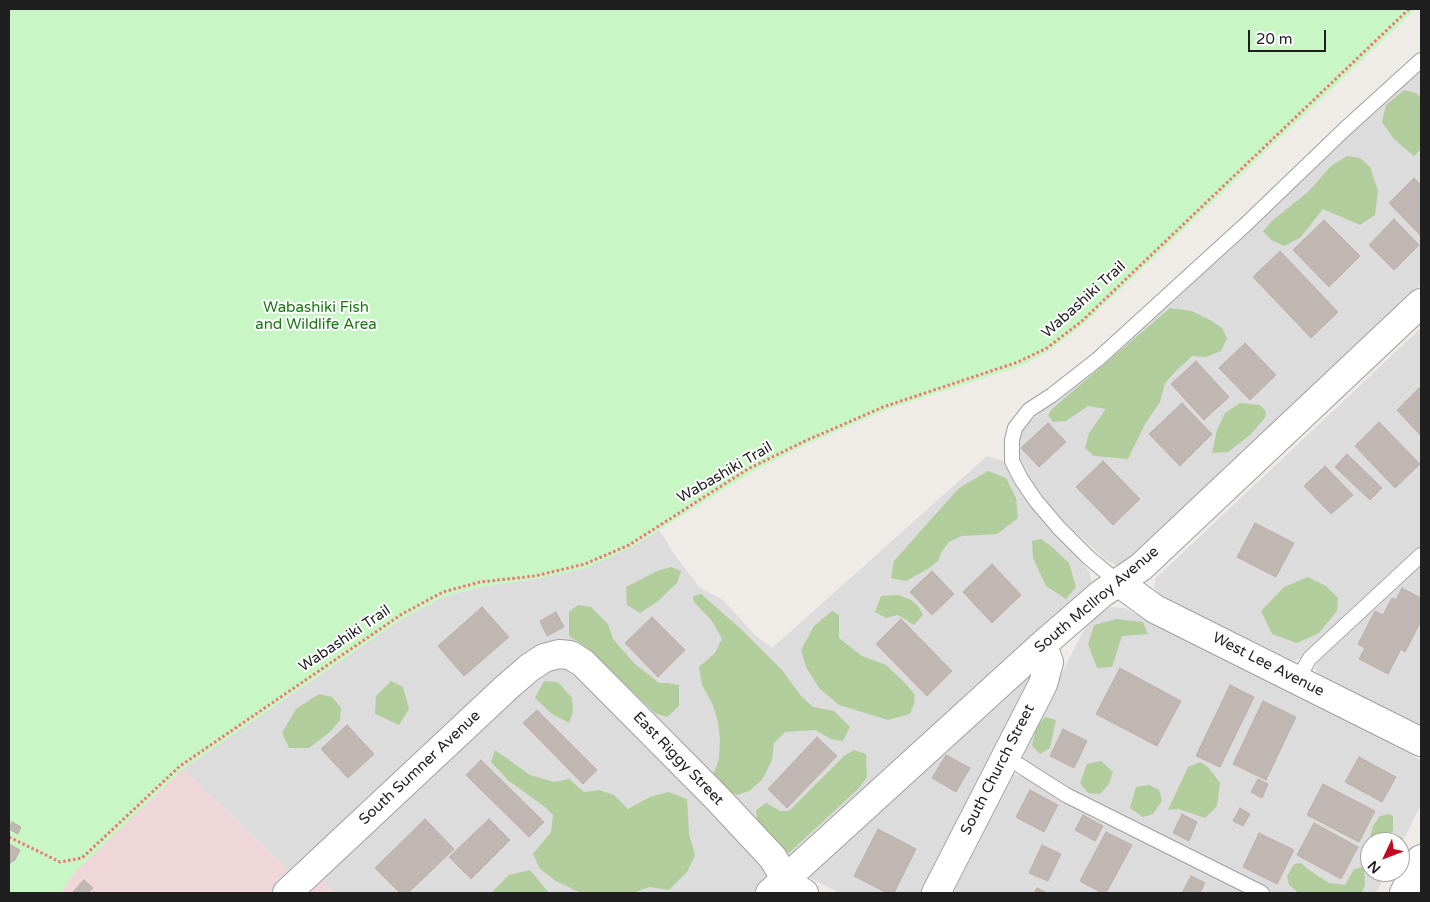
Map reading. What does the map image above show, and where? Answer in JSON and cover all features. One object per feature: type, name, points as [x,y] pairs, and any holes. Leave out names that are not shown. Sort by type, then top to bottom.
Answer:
[{"type":"street","name":"South McIlroy Avenue","points":[[787,888],[1040,647],[1101,594],[1140,567],[1421,303]]},
{"type":"street","name":"West Lee Avenue","points":[[1118,582],[1156,609],[1421,742]]},
{"type":"street","name":"South Church Street","points":[[936,893],[1043,684],[1049,662],[1046,654],[1040,647]]},
{"type":"street","name":"East Riggy Street","points":[[559,654],[570,655],[583,664],[722,804],[773,858],[787,888]]},
{"type":"street","name":"South Sumner Avenue","points":[[287,893],[507,687],[544,658],[559,654]]},
{"type":"street","points":[[1404,893],[1421,859]]},
{"type":"lane","points":[[1118,582],[1058,528],[1021,479],[1012,460],[1012,440],[1015,428],[1029,410],[1052,395],[1098,359],[1245,226],[1346,128],[1421,60]]},
{"type":"lane","points":[[1297,680],[1310,658],[1421,555]]},
{"type":"lane","points":[[1004,758],[1019,765],[1066,795],[1262,893]]},
{"type":"path","name":"Wabashiki Trail","points":[[9,837],[60,862],[82,858],[180,766],[402,614],[443,592],[480,582],[534,576],[585,564],[629,545],[748,469],[805,441],[883,407],[1018,362],[1047,348],[1082,321],[1409,9]]},
{"type":"shaded area","points":[[1421,68],[1421,285],[1122,565],[1118,566],[1106,560],[1063,521],[1039,496],[1025,475],[1018,459],[1019,436],[1027,424],[1253,226]]},
{"type":"shaded area","points":[[1421,328],[1421,549],[1308,654],[1294,661],[1164,598],[1157,592],[1154,587],[1156,578]]},
{"type":"shaded area","points":[[987,456],[1007,462],[1025,497],[1090,573],[1092,587],[788,860],[571,646],[291,873],[183,769],[400,620],[443,597],[630,548],[659,530],[699,587],[723,600],[755,635],[772,648]]},
{"type":"shaded area","points":[[1421,561],[1421,725],[1319,676],[1315,669],[1319,660]]},
{"type":"shaded area","points":[[1110,607],[1124,608],[1408,752],[1421,761],[1421,805],[1407,832],[1360,832],[1360,882],[1382,882],[1376,893],[1274,893],[1069,790],[1019,757],[1084,630],[1097,615]]},
{"type":"shaded area","points":[[9,640],[129,720],[291,873],[270,893],[9,893]]},
{"type":"shaded area","points":[[571,667],[765,861],[767,873],[760,888],[755,893],[335,893],[319,877],[545,668]]},
{"type":"shaded area","points":[[1027,675],[1031,676],[1031,682],[924,893],[840,893],[810,878],[807,872]]},
{"type":"shaded area","points":[[1011,774],[1022,776],[1249,893],[950,893]]},
{"type":"shaded area","points":[[319,877],[335,893],[302,893]]},
{"type":"green space","name":"Wabashiki Fish and Wildlife Area","points":[[9,9],[1416,9],[1085,323],[1049,351],[1021,366],[886,410],[805,445],[752,472],[630,548],[587,568],[536,579],[481,587],[443,597],[400,620],[183,769],[74,873],[61,893],[9,893]]},
{"type":"green space","points":[[1404,90],[1416,93],[1421,98],[1421,149],[1414,156],[1394,139],[1382,122],[1386,105]]},
{"type":"green space","points":[[1347,156],[1360,158],[1370,167],[1378,191],[1375,215],[1360,225],[1323,209],[1300,238],[1284,246],[1271,240],[1263,231],[1273,220],[1308,192],[1331,166]]},
{"type":"green space","points":[[1170,308],[1192,311],[1222,328],[1227,338],[1221,351],[1206,357],[1192,356],[1165,383],[1160,402],[1145,424],[1128,459],[1094,456],[1085,448],[1089,433],[1106,409],[1088,406],[1066,421],[1053,422],[1048,415],[1052,409]]},
{"type":"green space","points":[[1240,403],[1260,405],[1266,412],[1265,418],[1250,435],[1228,452],[1212,453],[1217,430],[1225,413]]},
{"type":"green space","points":[[988,471],[1006,478],[1016,498],[1018,518],[997,534],[962,536],[949,542],[942,551],[938,561],[906,581],[891,578],[894,561],[959,488]]},
{"type":"green space","points":[[1041,539],[1069,563],[1076,587],[1066,599],[1046,586],[1033,558],[1032,541]]},
{"type":"green space","points":[[671,567],[681,571],[677,583],[657,602],[640,613],[627,605],[626,587],[657,571]]},
{"type":"green space","points":[[1308,577],[1326,586],[1338,598],[1337,611],[1319,633],[1297,643],[1272,634],[1261,611],[1284,587]]},
{"type":"green space","points":[[701,594],[742,630],[782,670],[801,696],[813,707],[834,711],[850,727],[843,741],[831,739],[815,730],[785,732],[774,743],[772,760],[762,780],[749,791],[737,795],[725,789],[713,775],[719,759],[720,739],[718,722],[712,703],[702,685],[699,667],[715,653],[722,639],[712,621],[694,602],[693,596]]},
{"type":"green space","points":[[899,595],[911,600],[918,606],[923,615],[914,625],[898,615],[886,618],[875,612],[881,596]]},
{"type":"green space","points":[[578,605],[591,607],[608,624],[613,639],[634,663],[659,683],[679,685],[679,706],[667,717],[655,713],[586,647],[569,636],[569,612]]},
{"type":"green space","points":[[832,611],[839,615],[839,638],[862,656],[886,665],[915,695],[910,714],[888,720],[839,705],[819,688],[806,667],[801,650],[814,626]]},
{"type":"green space","points":[[1116,619],[1143,622],[1148,634],[1122,636],[1112,667],[1097,668],[1088,644],[1094,625]]},
{"type":"green space","points":[[391,681],[403,687],[409,709],[399,725],[375,714],[376,696]]},
{"type":"green space","points":[[544,681],[558,682],[572,698],[573,712],[569,723],[552,714],[535,698]]},
{"type":"green space","points":[[319,694],[332,697],[341,708],[340,720],[331,731],[309,748],[289,748],[282,733],[296,709]]},
{"type":"green space","points":[[1045,717],[1056,720],[1050,748],[1040,754],[1032,746],[1036,728]]},
{"type":"green space","points":[[495,750],[530,775],[554,782],[569,779],[584,792],[599,790],[614,795],[628,809],[650,797],[668,792],[687,799],[689,834],[695,855],[687,872],[669,890],[650,887],[632,893],[581,893],[556,881],[540,869],[533,854],[551,832],[553,815],[509,781],[491,762]]},
{"type":"green space","points":[[854,750],[866,754],[867,777],[859,788],[789,853],[777,845],[758,826],[756,810],[766,803],[780,811],[789,811],[844,756]]},
{"type":"green space","points":[[1101,761],[1113,772],[1109,784],[1100,794],[1088,793],[1080,783],[1087,764]]},
{"type":"green space","points":[[1200,762],[1208,767],[1220,783],[1217,806],[1205,818],[1179,809],[1168,810],[1188,767]]},
{"type":"green space","points":[[1149,785],[1159,790],[1162,801],[1153,814],[1143,817],[1130,808],[1136,787]]},
{"type":"green space","points":[[1389,814],[1393,816],[1392,832],[1371,832],[1380,816]]},
{"type":"green space","points":[[1301,863],[1329,883],[1345,885],[1354,869],[1360,868],[1360,882],[1365,882],[1365,885],[1362,893],[1299,893],[1289,885],[1287,876],[1294,864]]},
{"type":"green space","points":[[530,870],[549,893],[491,893],[509,875]]},
{"type":"building","points":[[1414,178],[1421,185],[1421,236],[1389,203]]},
{"type":"building","points":[[1394,219],[1419,245],[1394,270],[1369,245]]},
{"type":"building","points":[[1324,220],[1360,256],[1329,287],[1293,250]]},
{"type":"building","points":[[1280,251],[1338,312],[1311,338],[1253,277]]},
{"type":"building","points":[[1245,343],[1276,375],[1250,400],[1219,368]]},
{"type":"building","points":[[1196,361],[1229,397],[1204,420],[1171,384]]},
{"type":"building","points":[[1421,386],[1421,436],[1397,410]]},
{"type":"building","points":[[1182,403],[1212,434],[1180,466],[1149,434]]},
{"type":"building","points":[[1379,422],[1420,464],[1395,488],[1355,446]]},
{"type":"building","points":[[1048,423],[1066,442],[1039,467],[1021,448]]},
{"type":"building","points":[[1347,454],[1382,488],[1370,500],[1335,467]]},
{"type":"building","points":[[1103,461],[1140,499],[1113,525],[1076,487]]},
{"type":"building","points":[[1325,466],[1353,495],[1331,514],[1304,486]]},
{"type":"building","points":[[1255,523],[1294,543],[1276,577],[1237,557]]},
{"type":"building","points":[[992,564],[1021,595],[992,623],[963,592]]},
{"type":"building","points":[[932,571],[954,594],[932,615],[910,592]]},
{"type":"building","points":[[1402,588],[1421,598],[1421,621],[1405,652],[1401,649],[1388,674],[1359,659],[1365,648],[1358,644],[1375,611],[1383,615],[1392,598],[1396,600]]},
{"type":"building","points":[[482,607],[509,637],[464,676],[438,646]]},
{"type":"building","points":[[556,612],[564,627],[547,636],[540,621]]},
{"type":"building","points":[[652,617],[685,650],[658,677],[625,643]]},
{"type":"building","points":[[901,619],[952,671],[927,696],[876,644]]},
{"type":"building","points":[[1120,668],[1181,701],[1157,746],[1096,714]]},
{"type":"building","points":[[1230,685],[1254,697],[1220,767],[1196,756]]},
{"type":"building","points":[[1263,701],[1296,717],[1266,780],[1233,764]]},
{"type":"building","points":[[537,710],[597,770],[583,784],[523,723]]},
{"type":"building","points":[[347,725],[374,754],[348,778],[321,749]]},
{"type":"building","points":[[1063,729],[1087,741],[1074,768],[1050,756]]},
{"type":"building","points":[[817,737],[837,756],[787,808],[768,789]]},
{"type":"building","points":[[946,755],[970,768],[956,792],[932,778]]},
{"type":"building","points":[[1359,757],[1396,777],[1382,802],[1345,782]]},
{"type":"building","points":[[481,760],[544,822],[529,837],[466,775]]},
{"type":"building","points":[[1258,779],[1268,784],[1262,798],[1251,792]]},
{"type":"building","points":[[1323,784],[1375,811],[1364,832],[1360,832],[1359,842],[1307,815]]},
{"type":"building","points":[[1030,790],[1058,805],[1044,832],[1016,817]]},
{"type":"building","points":[[1240,808],[1250,814],[1243,826],[1233,821]]},
{"type":"building","points":[[1182,814],[1197,822],[1189,841],[1173,833]]},
{"type":"building","points":[[1083,815],[1103,826],[1095,841],[1075,830]]},
{"type":"building","points":[[425,819],[454,849],[408,893],[400,893],[375,868]]},
{"type":"building","points":[[489,819],[510,840],[471,879],[449,857]]},
{"type":"building","points":[[12,822],[21,827],[18,834],[9,829]]},
{"type":"building","points":[[1314,823],[1358,847],[1341,879],[1297,855]]},
{"type":"building","points":[[878,829],[916,849],[894,893],[887,893],[854,876]]},
{"type":"building","points":[[1106,832],[1132,845],[1106,893],[1102,893],[1080,881]]},
{"type":"building","points":[[1259,833],[1294,850],[1277,884],[1243,867]]},
{"type":"building","points":[[9,844],[20,850],[15,860],[9,864]]},
{"type":"building","points":[[1042,845],[1061,854],[1048,881],[1029,873]]},
{"type":"building","points":[[1191,876],[1205,883],[1200,893],[1182,893]]},
{"type":"building","points":[[84,880],[93,888],[88,893],[72,893]]},
{"type":"building","points":[[1037,888],[1047,893],[1034,893]]}]
